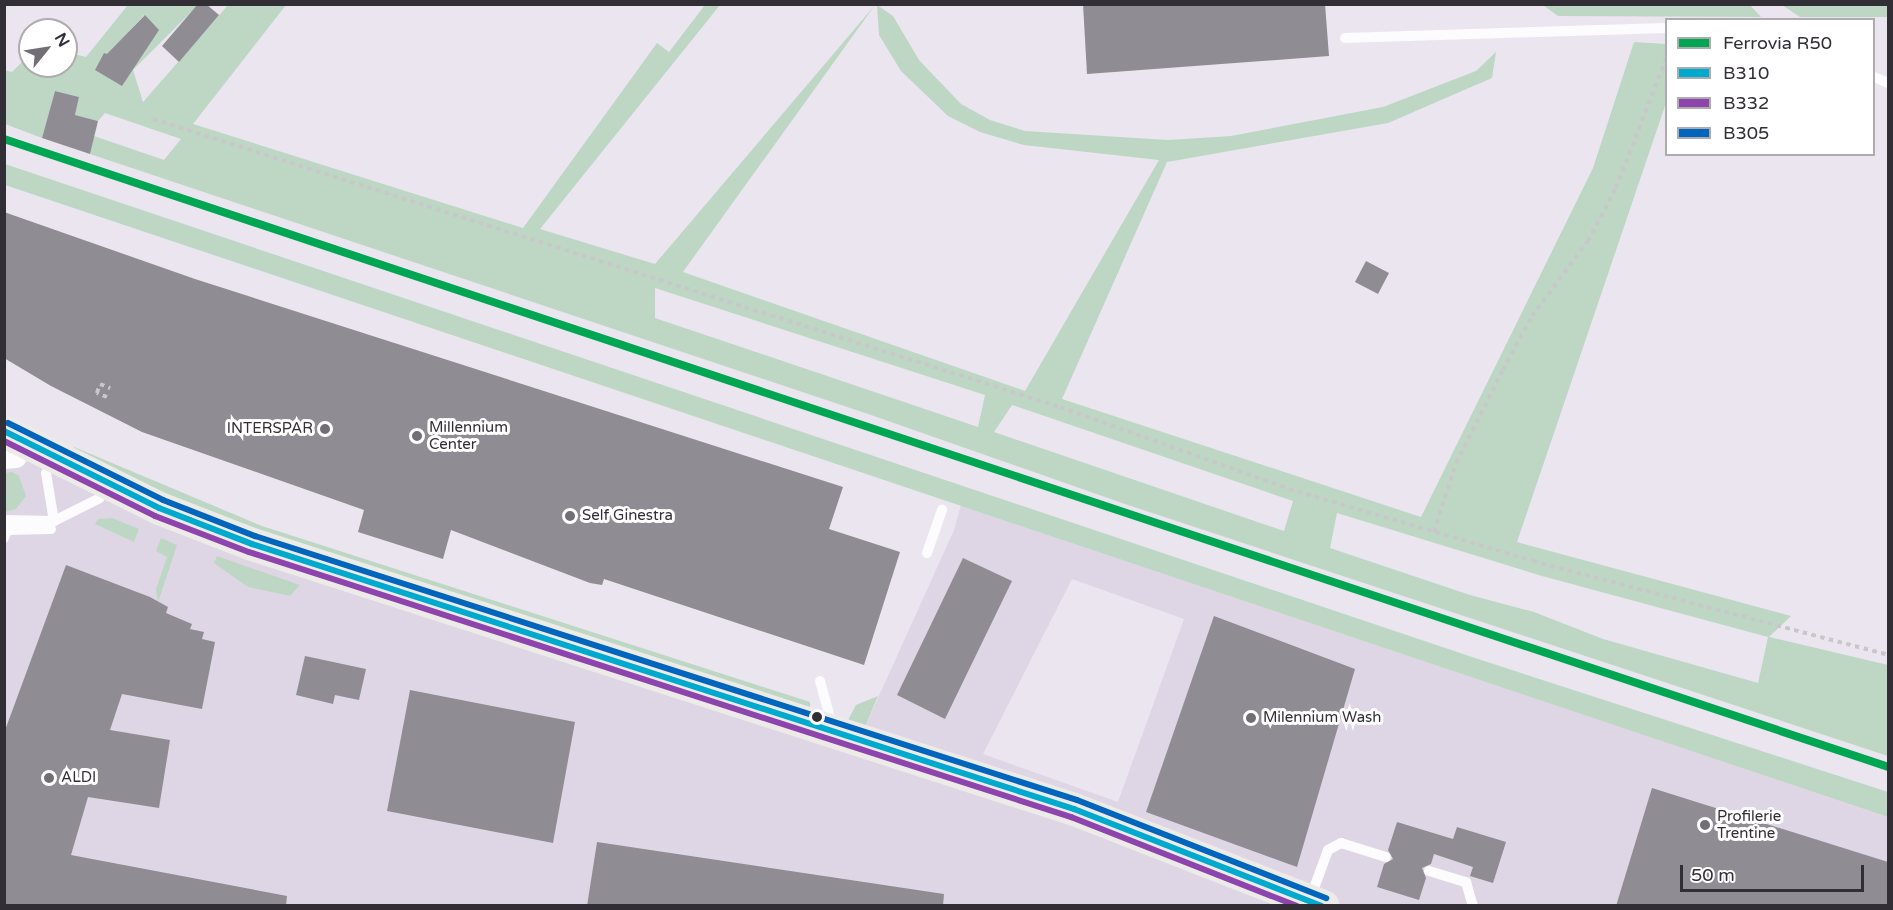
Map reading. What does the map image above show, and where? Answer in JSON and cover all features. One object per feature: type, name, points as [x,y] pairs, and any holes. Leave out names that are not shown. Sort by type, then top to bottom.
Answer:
[{"type":"main road","points":[[7,449],[46,473],[234,555],[1310,901]]},
{"type":"main road","points":[[7,449],[252,544],[1074,809],[1310,901]]},
{"type":"lane","points":[[1345,38],[1665,28]]},
{"type":"lane","points":[[46,473],[52,525]]},
{"type":"lane","points":[[4,538],[7,530],[52,525],[100,498]]},
{"type":"lane","points":[[927,553],[942,510]]},
{"type":"lane","points":[[4,520],[52,525]]},
{"type":"lane","points":[[820,681],[834,732]]},
{"type":"lane","points":[[1310,901],[1329,850],[1341,843],[1386,857]]},
{"type":"lane","points":[[1429,871],[1466,882],[1473,906]]},
{"type":"path","points":[[1434,532],[1456,463],[1503,370],[1532,316],[1588,241],[1616,188],[1665,62]]},
{"type":"path","points":[[153,119],[1060,407],[1289,489],[1434,532],[1888,655]]},
{"type":"path","points":[[94,387],[108,392]]},
{"type":"shaded area","points":[[4,422],[189,511],[864,729],[954,530],[961,505],[1888,817],[1888,905],[5,905]],"holes":[[[1072,579],[1184,619],[1118,802],[983,754]]]},
{"type":"green space","points":[[128,5],[198,5],[133,70],[143,102],[228,5],[286,5],[193,124],[523,228],[657,43],[669,52],[705,5],[720,5],[540,229],[655,264],[875,5],[683,272],[1025,391],[1159,160],[1024,145],[980,132],[948,116],[901,71],[879,35],[877,5],[893,16],[919,60],[961,104],[990,120],[1025,131],[1168,140],[1231,136],[1383,107],[1476,71],[1496,52],[1492,78],[1388,123],[1167,162],[1062,399],[1421,517],[1593,168],[1634,42],[1665,44],[1665,106],[1517,542],[1791,616],[1769,637],[1888,665],[1888,756],[1125,504],[871,415],[90,154],[94,136],[164,160],[181,139],[105,113],[98,121],[75,115],[79,97],[55,91],[42,138],[5,124],[4,70],[12,72],[18,66],[18,78],[78,78],[78,55],[86,57]],"holes":[[[144,15],[158,30],[111,51]],[[655,288],[985,395],[978,427],[655,318]],[[1012,405],[1293,501],[1284,531],[994,432]],[[1337,513],[1542,576],[1768,637],[1758,683],[1603,639],[1534,612],[1470,595],[1330,548]]]},
{"type":"green space","points":[[1543,5],[1750,5],[1761,17],[1558,16]]},
{"type":"green space","points":[[1782,5],[1888,5],[1888,17],[1800,17]]},
{"type":"green space","points":[[5,164],[1478,659],[1888,792],[1888,817],[5,185]]},
{"type":"green space","points":[[74,447],[262,526],[810,702],[810,708],[455,604],[70,459]]},
{"type":"green space","points":[[12,472],[19,476],[26,496],[16,509],[5,512],[5,473]]},
{"type":"green space","points":[[112,518],[139,529],[134,542],[95,524],[98,519]]},
{"type":"green space","points":[[161,538],[177,545],[158,602],[156,589],[167,557],[156,551]]},
{"type":"green space","points":[[217,556],[300,585],[290,596],[248,587],[214,563]]},
{"type":"green space","points":[[878,696],[864,729],[848,720],[856,705]]},
{"type":"building","points":[[198,4],[206,4],[219,15],[179,62],[162,46]]},
{"type":"building","points":[[1083,4],[1325,4],[1329,56],[1087,74]]},
{"type":"building","points":[[145,15],[159,30],[122,86],[95,70],[104,53],[107,54]]},
{"type":"building","points":[[55,91],[79,97],[75,115],[98,121],[90,154],[42,138]]},
{"type":"building","name":"Millennium Center","points":[[4,212],[195,279],[843,487],[829,529],[900,552],[864,665],[604,579],[602,585],[590,583],[451,530],[443,559],[358,532],[364,510],[142,432],[51,386],[4,358]]},
{"type":"building","points":[[1366,261],[1389,273],[1378,294],[1355,282]]},
{"type":"building","points":[[963,558],[1012,581],[945,719],[897,695]]},
{"type":"building","name":"ALDI","points":[[66,565],[150,597],[168,607],[166,613],[192,624],[190,629],[204,632],[202,639],[215,642],[202,709],[122,694],[110,730],[170,740],[159,808],[88,797],[71,855],[287,896],[286,906],[4,906],[4,733]]},
{"type":"building","points":[[1214,616],[1355,669],[1297,867],[1146,812]]},
{"type":"building","points":[[305,656],[366,669],[359,700],[335,695],[333,704],[296,695]]},
{"type":"building","points":[[410,690],[575,722],[553,843],[387,811]]},
{"type":"building","name":"Profilerie Trentine","points":[[1652,788],[1888,862],[1888,906],[1616,906]]},
{"type":"building","points":[[1397,822],[1453,839],[1457,827],[1506,842],[1493,883],[1470,876],[1473,867],[1434,854],[1431,864],[1422,868],[1426,878],[1419,900],[1377,887],[1384,864],[1393,859],[1388,850]]},
{"type":"building","points":[[597,842],[944,894],[943,906],[587,906]]},
{"type":"rail line","name":"R50","points":[[4,139],[1888,767]]},
{"type":"transit line","name":"B305","points":[[8,423],[163,500],[255,536],[1077,800],[1326,898]]},
{"type":"transit line","name":"B310","points":[[4,431],[159,508],[252,544],[1074,809],[1322,906]]},
{"type":"transit line","name":"B332","points":[[4,441],[155,516],[249,552],[1071,817],[1297,906]]},
{"type":"place","name":"INTERSPAR","points":[[325,429]]},
{"type":"place","name":"Millennium Center","points":[[417,436]]},
{"type":"place","name":"Self Ginestra","points":[[570,516]]},
{"type":"place","name":"Milennium Wash","points":[[1251,718]]},
{"type":"place","name":"ALDI","points":[[49,778]]},
{"type":"place","name":"Profilerie Trentine","points":[[1705,825]]}]
